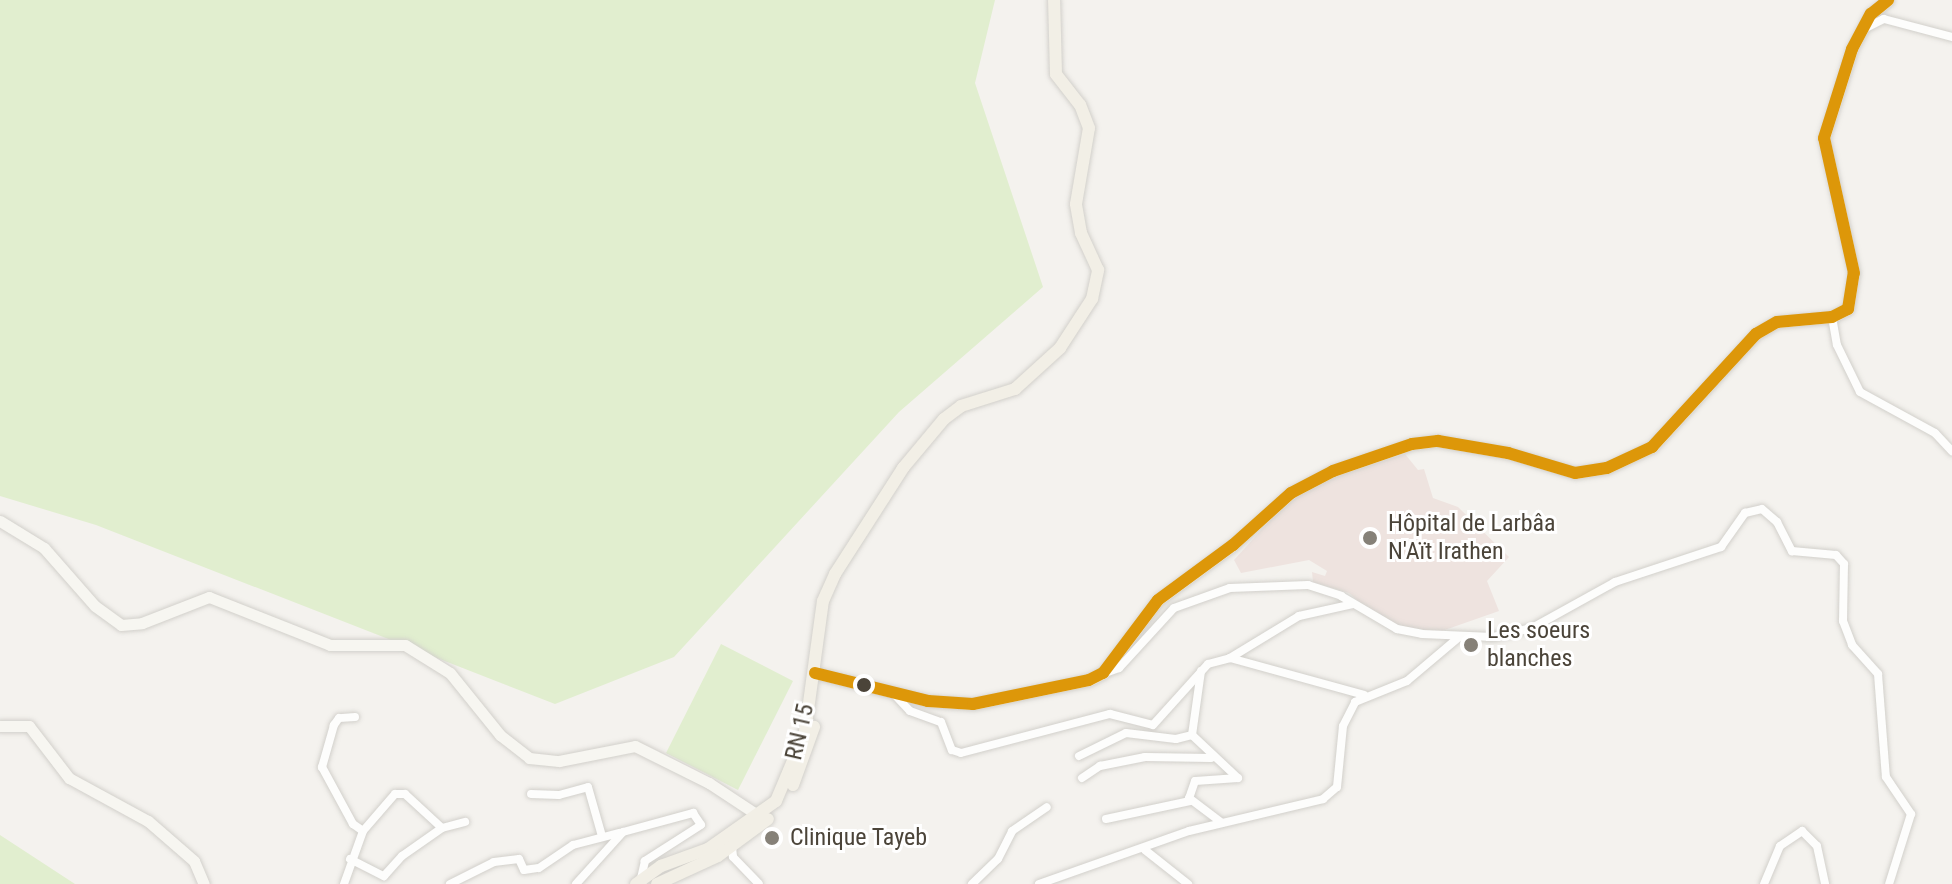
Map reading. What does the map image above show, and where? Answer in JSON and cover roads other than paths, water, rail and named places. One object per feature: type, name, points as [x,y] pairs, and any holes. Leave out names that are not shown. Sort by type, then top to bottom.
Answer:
[{"type":"main road","name":"RN 15","points":[[657,884],[732,847],[762,818],[787,784],[807,725],[829,586],[903,468],[952,412],[1015,389],[1060,348],[1097,286],[1098,267],[1081,233],[1076,204],[1089,128],[1080,105],[1056,74],[1054,0]]},
{"type":"main road","points":[[814,676],[894,693],[973,704],[1012,700],[1103,673],[1158,600],[1310,481],[1412,444],[1438,441],[1508,453],[1575,473],[1607,468],[1652,447],[1756,334],[1777,322],[1832,317],[1848,309],[1854,273],[1824,138],[1862,29],[1882,2]]},
{"type":"main road","points":[[0,521],[44,548],[95,606],[121,625],[142,623],[209,597],[330,645],[400,643],[450,673],[500,735],[529,758],[559,761],[635,746],[762,818]]},
{"type":"main road","points":[[0,726],[21,723],[35,731],[69,778],[148,821],[194,861],[204,884]]},
{"type":"main road","name":"RN 15","points":[[638,882],[708,849],[762,818]]},
{"type":"street","points":[[1862,29],[1884,19],[1952,37]]},
{"type":"street","points":[[1832,317],[1837,345],[1860,392],[1935,433],[1952,451]]},
{"type":"street","points":[[1103,673],[1119,668],[1174,608],[1195,597],[1230,588],[1308,585],[1353,604],[1397,629],[1459,637],[1493,637],[1532,628],[1615,582],[1721,547],[1752,509],[1770,512],[1792,551],[1836,555],[1844,564],[1843,621],[1852,645],[1878,674],[1886,777],[1911,814],[1889,884]]},
{"type":"street","points":[[894,693],[910,711],[941,722],[952,750],[973,752],[1110,714],[1153,725],[1171,710],[1201,671],[1230,658],[1299,616],[1353,604]]},
{"type":"street","points":[[1044,883],[1221,822],[1331,794],[1337,787],[1348,711],[1364,695],[1407,681],[1459,637]]},
{"type":"street","points":[[1230,658],[1364,695]]},
{"type":"street","points":[[1190,801],[1195,781],[1238,780],[1235,772],[1211,758],[1192,735],[1201,671]]},
{"type":"street","points":[[355,717],[339,718],[334,725],[322,767],[353,824],[363,831]]},
{"type":"street","points":[[1079,756],[1126,733],[1192,735]]},
{"type":"street","points":[[1082,778],[1100,766],[1145,757],[1211,758]]},
{"type":"street","points":[[531,794],[559,795],[588,787],[602,836]]},
{"type":"street","points":[[344,884],[350,859],[363,831],[401,792],[442,828]]},
{"type":"street","points":[[1106,819],[1190,801],[1221,822]]},
{"type":"street","points":[[972,884],[998,859],[1012,831],[1047,807]]},
{"type":"street","points":[[450,884],[494,862],[519,859],[524,870],[539,868],[573,845],[693,813],[701,825],[645,861],[638,882]]},
{"type":"street","points":[[350,859],[384,876],[402,856],[442,828],[465,822]]},
{"type":"street","points":[[1764,884],[1780,846],[1802,831],[1817,846],[1825,884]]},
{"type":"street","points":[[576,884],[623,832]]},
{"type":"street","points":[[732,847],[733,857],[759,884]]},
{"type":"street","points":[[1145,850],[1188,884]]},
{"type":"place","name":"Hôpital de Larbâa N'Aït Irathen","points":[[1370,538]]},
{"type":"place","name":"Les soeurs blanches","points":[[1471,645]]},
{"type":"place","name":"Clinique Tayeb","points":[[772,838]]}]
